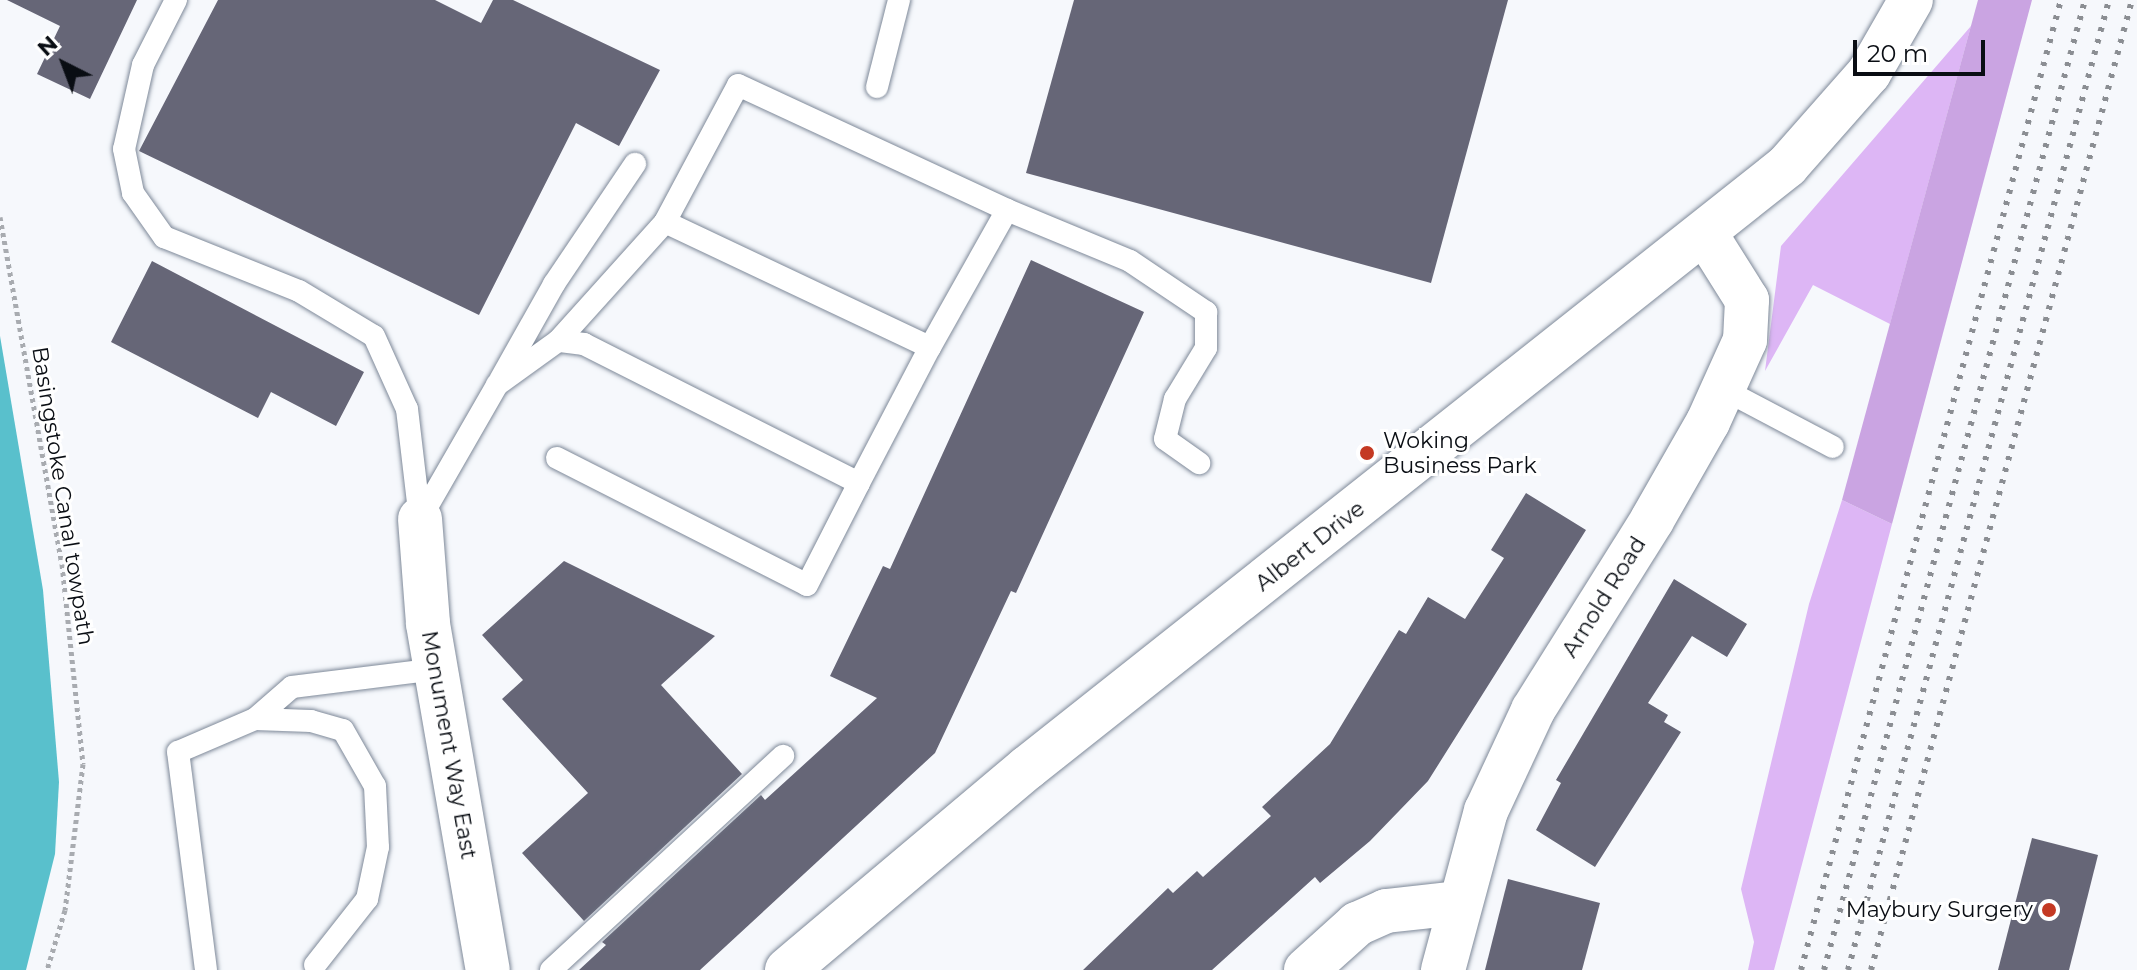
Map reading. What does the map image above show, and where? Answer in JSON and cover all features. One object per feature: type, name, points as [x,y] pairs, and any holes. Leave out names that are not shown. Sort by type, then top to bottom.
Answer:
[{"type":"street","name":"Albert Drive","points":[[787,970],[1039,758],[1706,235],[1812,142],[1869,73],[1911,0]]},
{"type":"street","name":"Arnold Road","points":[[1443,970],[1458,903],[1486,811],[1533,710],[1652,520],[1723,389],[1745,340],[1747,300],[1706,235]]},
{"type":"street","name":"Monument Way East","points":[[420,519],[436,669],[488,970]]},
{"type":"street","points":[[1306,970],[1357,924],[1386,911],[1458,903]]},
{"type":"lane","points":[[176,0],[143,65],[127,135],[124,149],[133,193],[164,237],[299,291],[374,336],[407,409],[420,519]]},
{"type":"lane","points":[[877,87],[899,0]]},
{"type":"lane","points":[[497,385],[558,341],[665,222],[738,85],[1007,210],[1130,261],[1206,312],[1206,348],[1175,399],[1165,439],[1199,463]]},
{"type":"lane","points":[[420,519],[554,284],[635,164]]},
{"type":"lane","points":[[557,458],[807,585],[930,347],[1007,210]]},
{"type":"lane","points":[[665,222],[930,347]]},
{"type":"lane","points":[[558,341],[584,344],[859,483]]},
{"type":"lane","points":[[1723,389],[1833,447]]},
{"type":"lane","points":[[206,970],[178,752],[255,719],[292,687],[436,669]]},
{"type":"lane","points":[[255,719],[311,721],[343,730],[375,786],[378,847],[367,899],[312,968]]},
{"type":"lane","points":[[551,970],[783,756]]},
{"type":"path","name":"Basingstoke Canal towpath","points":[[0,217],[62,564],[83,764],[65,910],[47,970]]},
{"type":"shaded area","points":[[1978,0],[2032,0],[1892,524],[1842,500]]},
{"type":"shaded area","points":[[1971,26],[1890,324],[1813,285],[1765,371],[1781,246]]},
{"type":"shaded area","points":[[1842,500],[1892,524],[1774,970],[1748,970],[1754,942],[1741,889],[1809,604]]},
{"type":"water","points":[[0,336],[43,590],[59,782],[55,854],[26,970],[0,970]]},
{"type":"building","points":[[7,0],[137,0],[90,99],[37,74],[60,26]]},
{"type":"building","points":[[218,0],[435,0],[481,23],[493,0],[513,0],[660,70],[619,146],[576,123],[479,315],[139,151]]},
{"type":"building","points":[[1074,0],[1508,0],[1431,283],[1026,173]]},
{"type":"building","points":[[1031,260],[1144,312],[1016,593],[1011,591],[935,753],[700,970],[579,970],[606,945],[602,942],[761,795],[765,800],[877,698],[830,676],[883,566],[890,569]]},
{"type":"building","points":[[152,261],[364,372],[336,426],[271,392],[258,418],[111,342]]},
{"type":"building","points":[[1526,493],[1586,530],[1428,781],[1370,841],[1320,883],[1315,877],[1212,970],[1083,970],[1168,888],[1173,893],[1197,871],[1203,877],[1271,816],[1262,807],[1330,744],[1399,630],[1406,634],[1428,597],[1465,619],[1504,558],[1491,550]]},
{"type":"building","points":[[564,561],[715,636],[661,685],[742,774],[584,921],[522,853],[588,793],[502,699],[523,680],[482,635]]},
{"type":"building","points":[[1674,579],[1747,624],[1727,657],[1692,636],[1648,703],[1668,715],[1664,722],[1681,732],[1595,867],[1536,830],[1561,783],[1556,780]]},
{"type":"building","name":"Maybury Surgery","points":[[2032,838],[2098,855],[2069,970],[1998,970]]},
{"type":"building","points":[[1508,879],[1600,903],[1582,970],[1485,970]]},
{"type":"railway","points":[[1801,970],[2061,0]]},
{"type":"railway","points":[[1824,970],[2085,0]]},
{"type":"railway","points":[[1848,970],[2109,0]]},
{"type":"railway","points":[[1871,970],[2132,0]]},
{"type":"place","name":"Woking Business Park","points":[[1367,453]]},
{"type":"place","name":"Maybury Surgery","points":[[2049,910]]}]
